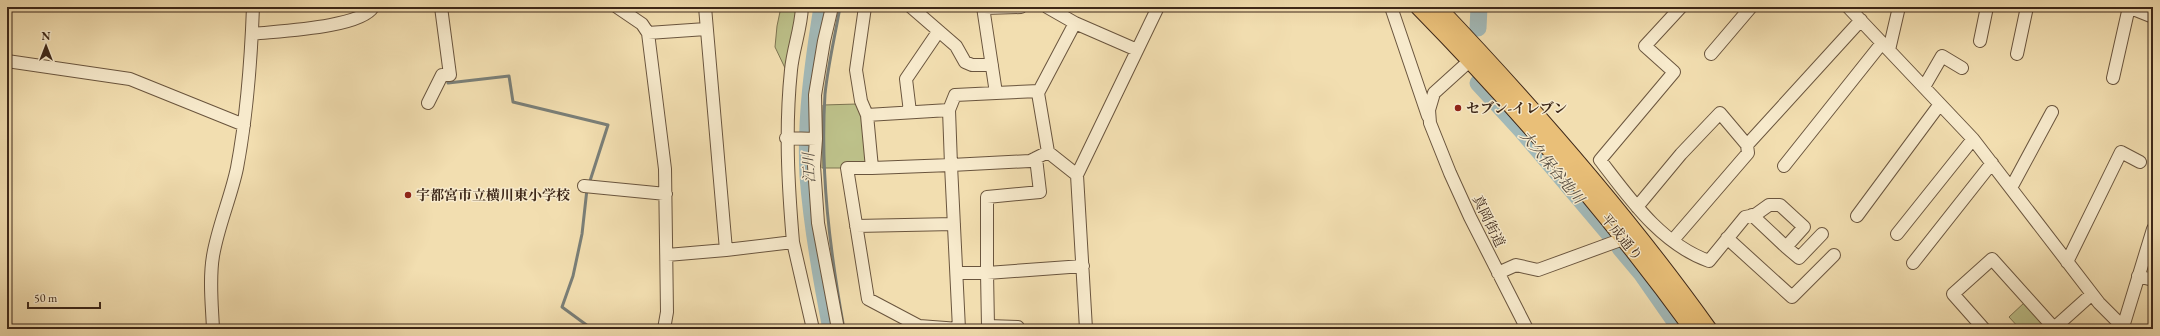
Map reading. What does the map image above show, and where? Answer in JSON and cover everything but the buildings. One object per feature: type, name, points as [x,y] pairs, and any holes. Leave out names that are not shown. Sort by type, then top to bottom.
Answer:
[{"type":"main road","name":"平成通り","points":[[1418,7],[1475,56],[1641,224],[1709,329]]},
{"type":"main road","name":"平成通り","points":[[1438,7],[1539,138],[1623,239],[1692,329]]},
{"type":"street","points":[[213,329],[210,279],[213,255],[237,168],[244,125],[252,34],[252,7]]},
{"type":"street","points":[[252,34],[341,24],[369,14],[373,7]]},
{"type":"street","points":[[428,103],[442,75],[450,75],[441,7]]},
{"type":"street","points":[[617,7],[642,24],[648,33],[665,169],[667,312],[664,329]]},
{"type":"street","points":[[705,7],[726,250]]},
{"type":"street","points":[[802,7],[801,22],[791,69],[786,138],[793,242],[813,329]]},
{"type":"street","points":[[832,7],[824,41],[815,95],[816,139],[814,166],[818,223],[838,329]]},
{"type":"street","points":[[865,7],[856,70],[861,101],[867,115],[872,168]]},
{"type":"street","points":[[911,7],[938,32],[956,46],[965,62],[972,65],[992,65]]},
{"type":"street","points":[[996,93],[984,8],[1021,7]]},
{"type":"street","points":[[1047,7],[1075,23],[1138,50]]},
{"type":"street","points":[[1086,329],[1077,175],[1158,7]]},
{"type":"street","name":"真岡街道","points":[[1390,7],[1430,123],[1450,173],[1498,273],[1527,329]]},
{"type":"street","points":[[1641,224],[1637,207],[1600,160],[1674,72],[1645,46],[1681,7]]},
{"type":"street","points":[[1711,54],[1751,7]]},
{"type":"street","points":[[1848,7],[1973,139],[2092,294],[2124,328]]},
{"type":"street","points":[[1784,166],[1886,47],[1899,7]]},
{"type":"street","points":[[1980,41],[1986,7]]},
{"type":"street","points":[[2017,54],[2027,7]]},
{"type":"street","points":[[2113,78],[2131,8],[2153,17]]},
{"type":"street","points":[[1747,145],[1861,20]]},
{"type":"street","points":[[1075,23],[1038,94],[1048,152],[1077,175]]},
{"type":"street","points":[[648,33],[706,29]]},
{"type":"street","points":[[910,112],[906,79],[938,32]]},
{"type":"street","name":"真岡街道","points":[[1430,123],[1429,110],[1434,93],[1475,56]]},
{"type":"street","points":[[1924,87],[1942,56],[1962,68]]},
{"type":"street","points":[[7,61],[130,79],[244,125]]},
{"type":"street","points":[[1039,91],[955,95],[949,110],[951,165],[960,329],[919,326],[868,299],[847,168],[951,165],[1030,161],[1048,152]]},
{"type":"street","points":[[1857,216],[1940,104]]},
{"type":"street","points":[[867,115],[949,110]]},
{"type":"street","points":[[2011,188],[2052,112]]},
{"type":"street","points":[[1637,207],[1681,154],[1720,113],[1747,145],[1748,153],[1673,240]]},
{"type":"street","points":[[786,138],[816,139]]},
{"type":"street","points":[[1898,234],[1973,139]]},
{"type":"street","points":[[2067,262],[2122,152],[2140,162]]},
{"type":"street","points":[[1018,327],[988,326],[987,197],[1040,192],[1036,158]]},
{"type":"street","points":[[1914,263],[1992,164]]},
{"type":"street","points":[[584,186],[666,194]]},
{"type":"street","points":[[1641,224],[1673,240],[1695,256],[1709,260],[1745,217],[1752,215],[1769,205],[1780,205],[1804,227],[1786,247]]},
{"type":"street","points":[[1752,215],[1799,258],[1822,234]]},
{"type":"street","points":[[856,226],[954,224]]},
{"type":"street","points":[[1498,273],[1516,265],[1538,270],[1623,239],[1641,224]]},
{"type":"street","points":[[2124,328],[2153,229]]},
{"type":"street","points":[[1727,238],[1792,297],[1834,255]]},
{"type":"street","points":[[667,255],[793,242]]},
{"type":"street","points":[[1984,329],[1953,294],[1992,259],[2053,328],[2092,294]]},
{"type":"street","points":[[957,273],[1083,266]]},
{"type":"street","points":[[2138,276],[2153,280]]},
{"type":"green space","points":[[781,7],[806,7],[797,69],[785,68],[775,47]]},
{"type":"green space","points":[[857,104],[863,119],[868,145],[868,154],[863,168],[822,168],[823,105]]},
{"type":"green space","points":[[2025,302],[2045,324],[2045,329],[2020,329],[2009,317]]},
{"type":"waterway","name":"江川","points":[[822,7],[810,91],[807,155],[814,234],[831,329]]},
{"type":"waterway","points":[[840,7],[825,94],[824,153],[827,212],[834,270],[844,329]]},
{"type":"waterway","name":"大久保谷地川","points":[[1478,28],[1479,7]]},
{"type":"waterway","points":[[447,78],[448,83],[509,76],[513,102],[608,125],[589,184]]},
{"type":"waterway","name":"大久保谷地川","points":[[1478,83],[1522,131],[1610,235]]},
{"type":"waterway","points":[[587,189],[582,234],[573,276],[562,307],[592,329]]},
{"type":"waterway","name":"大久保谷地川","points":[[1620,248],[1641,273],[1680,329]]},
{"type":"place","name":"セブン-イレブン","points":[[1458,108]]},
{"type":"place","name":"宇都宮市立横川東小学校","points":[[408,195]]}]
